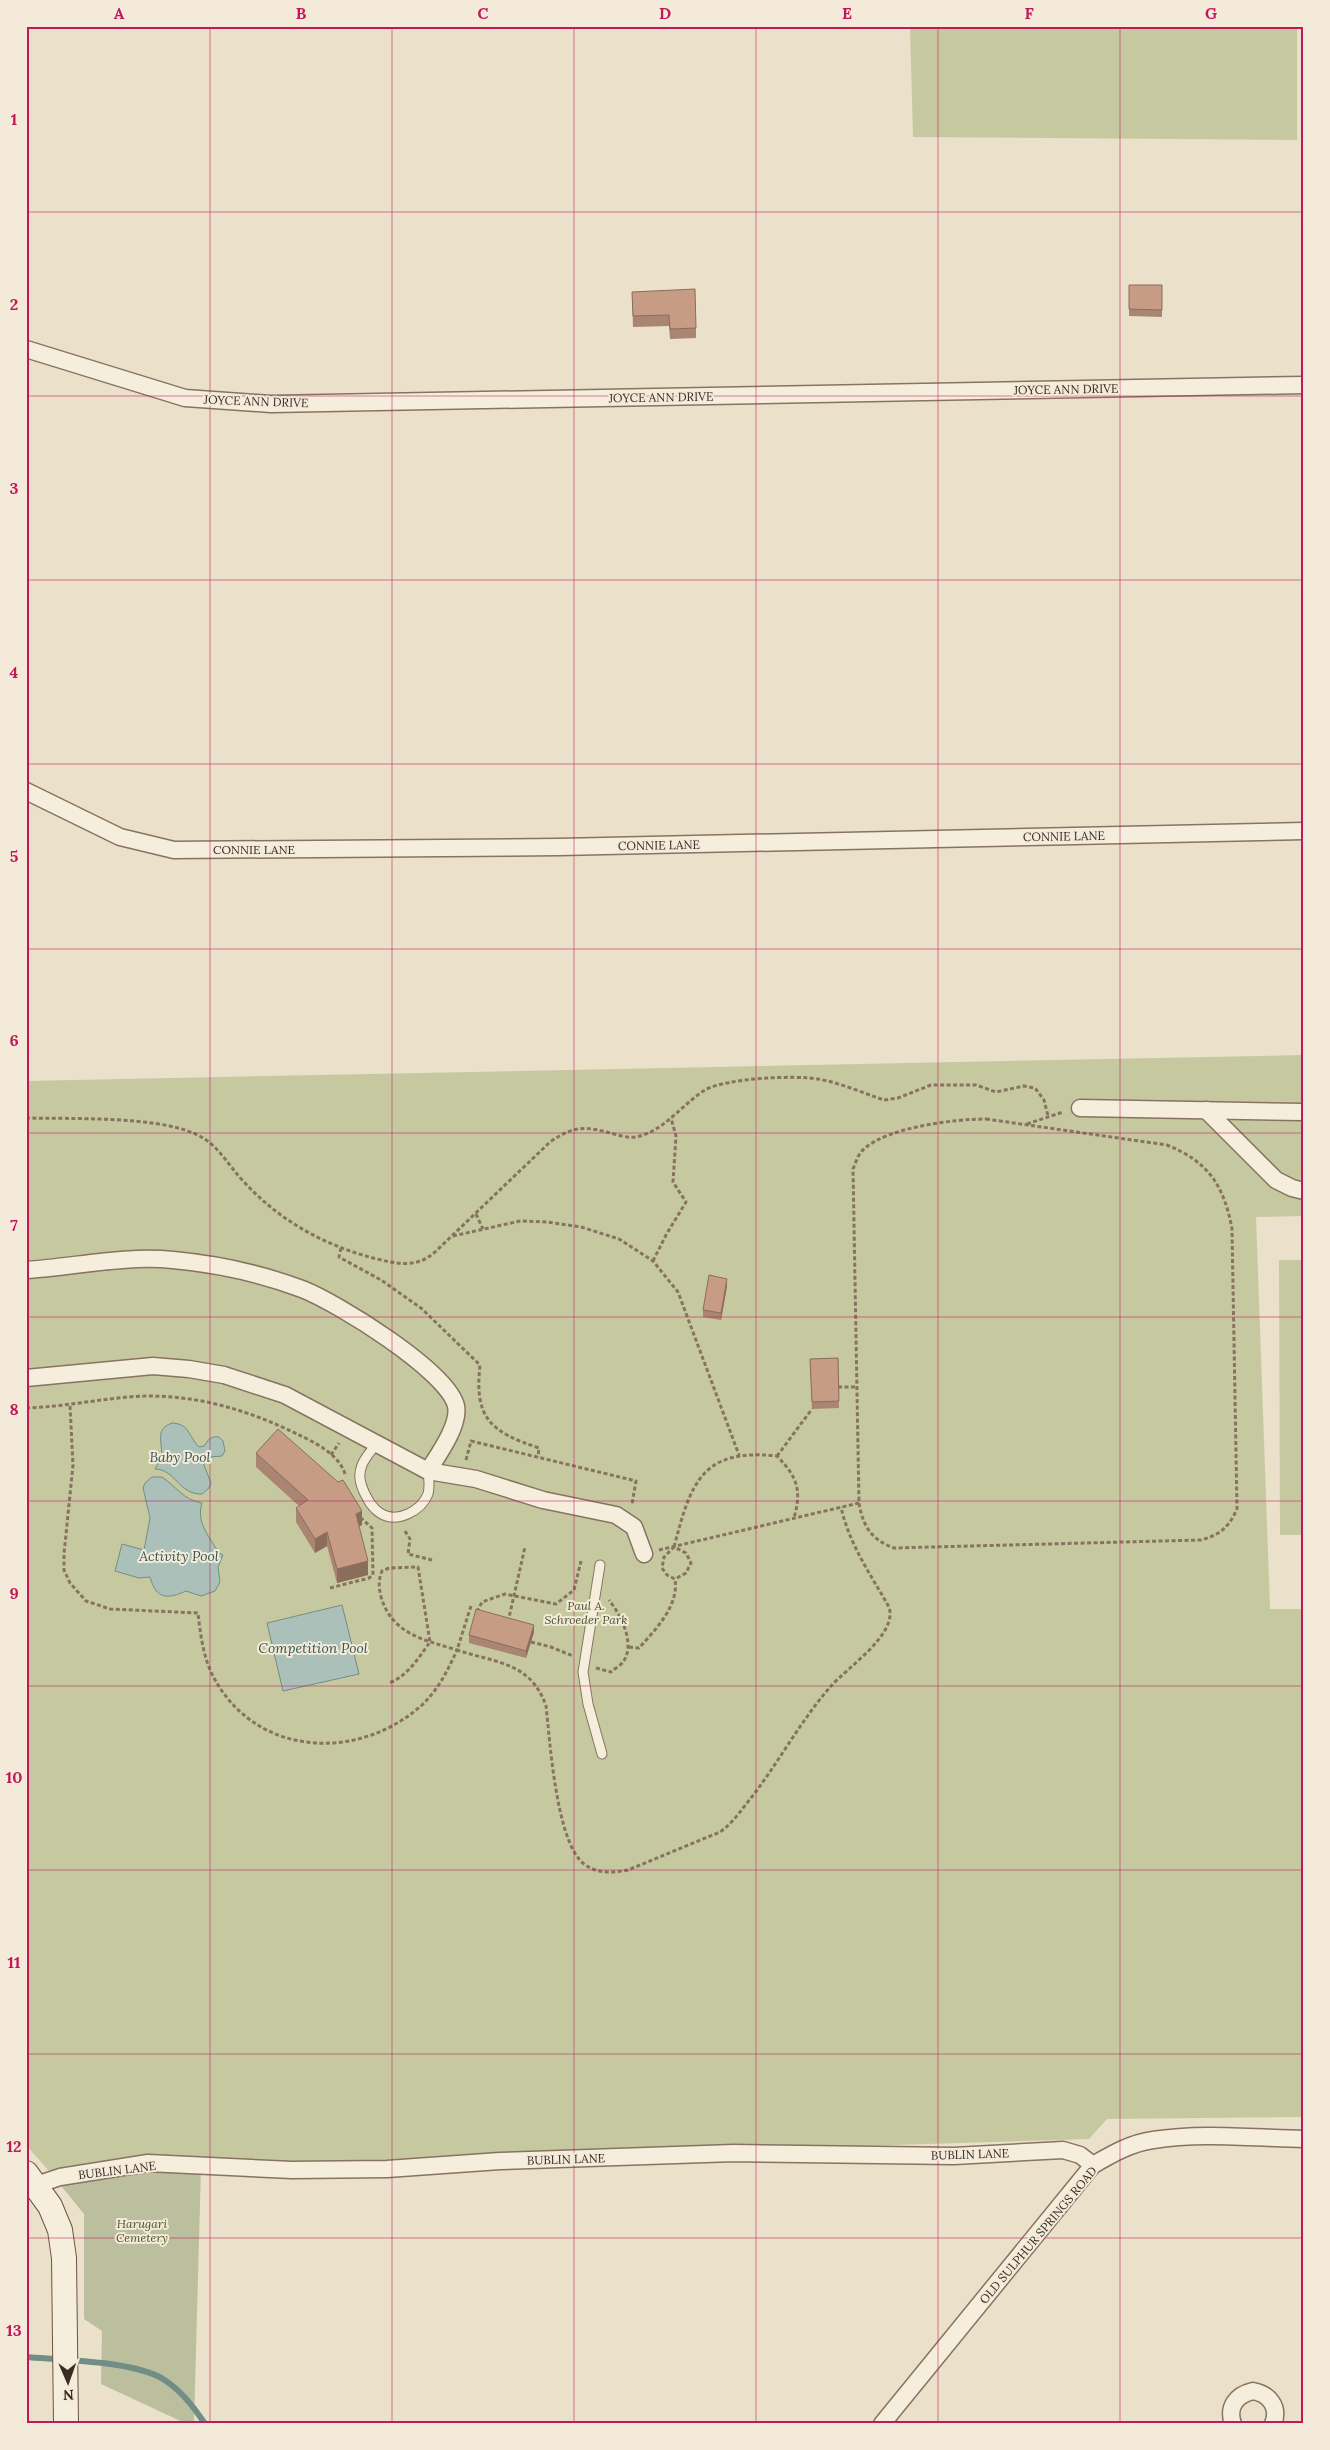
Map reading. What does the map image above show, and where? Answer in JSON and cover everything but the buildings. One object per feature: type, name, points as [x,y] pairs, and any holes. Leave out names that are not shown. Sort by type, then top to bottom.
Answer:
[{"type":"street","name":"JOYCE ANN DRIVE","points":[[26,349],[185,398],[271,404],[1304,385]]},
{"type":"street","name":"CONNIE LANE","points":[[26,791],[120,837],[174,850],[559,848],[1304,830]]},
{"type":"street","points":[[1080,1108],[1304,1112]]},
{"type":"street","points":[[1206,1110],[1276,1180],[1292,1188],[1304,1191]]},
{"type":"street","points":[[26,1270],[143,1259],[171,1260],[200,1263],[252,1274],[302,1289],[328,1302],[398,1346],[437,1378],[451,1394],[456,1407],[456,1419],[428,1471]]},
{"type":"street","points":[[26,1378],[153,1366],[189,1368],[224,1375],[285,1395],[428,1471],[476,1480],[543,1500],[616,1515],[634,1527],[644,1554]]},
{"type":"street","name":"OLD SULPHUR SPRINGS ROAD","points":[[882,2424],[1093,2166],[1121,2149],[1152,2140],[1190,2137],[1304,2139]]},
{"type":"street","name":"BUBLIN LANE","points":[[31,2179],[60,2177],[148,2163],[292,2170],[387,2169],[500,2161],[734,2153],[954,2156],[1063,2150],[1080,2155],[1093,2166]]},
{"type":"street","points":[[31,2179],[50,2206],[60,2230],[64,2258],[66,2424]]},
{"type":"street","points":[[1233,2424],[1230,2410],[1233,2402],[1238,2397],[1253,2391],[1267,2396],[1274,2406],[1276,2413],[1273,2424]]},
{"type":"lane","points":[[377,1443],[362,1465],[360,1476],[361,1486],[371,1505],[381,1514],[401,1516],[413,1512],[422,1504],[428,1494],[430,1482],[428,1471]]},
{"type":"lane","points":[[600,1565],[583,1672],[588,1704],[602,1754]]},
{"type":"path","points":[[26,1118],[135,1122],[191,1132],[213,1144],[242,1180],[275,1212],[301,1230],[341,1248],[390,1262],[410,1265],[429,1258],[550,1142],[562,1134],[585,1127],[634,1137],[653,1130],[713,1086],[744,1080],[800,1077],[830,1082],[884,1100],[898,1098],[931,1084],[976,1085],[996,1092],[1024,1086],[1035,1088],[1044,1100],[1048,1116]]},
{"type":"path","points":[[1026,1124],[1080,1108]]},
{"type":"path","points":[[654,1261],[666,1235],[686,1202],[673,1182],[676,1136],[671,1118]]},
{"type":"path","points":[[986,1119],[1026,1124],[1167,1145],[1182,1151],[1204,1168],[1222,1191],[1232,1229],[1237,1509],[1223,1532],[1201,1540],[894,1548],[873,1537],[865,1527],[859,1503],[851,1180],[857,1158],[863,1149],[884,1138],[947,1121],[986,1119]]},
{"type":"path","points":[[476,1214],[483,1229]]},
{"type":"path","points":[[452,1236],[520,1221],[547,1222],[581,1227],[619,1239],[654,1261],[678,1292],[739,1455]]},
{"type":"path","points":[[341,1248],[339,1257],[380,1280],[421,1308],[480,1365],[480,1403],[487,1421],[499,1430],[540,1448],[538,1457]]},
{"type":"path","points":[[838,1387],[856,1387]]},
{"type":"path","points":[[26,1408],[70,1406],[148,1396],[232,1407],[274,1422],[305,1438],[339,1462],[346,1478],[348,1472]]},
{"type":"path","points":[[70,1406],[73,1465],[64,1554],[64,1570],[70,1583],[86,1601],[110,1609],[198,1612],[204,1647],[211,1671],[228,1700],[259,1725],[296,1742],[340,1743],[369,1735],[387,1727],[422,1704],[440,1683],[457,1650],[471,1606]]},
{"type":"path","points":[[777,1456],[812,1409]]},
{"type":"path","points":[[331,1455],[342,1439]]},
{"type":"path","points":[[466,1461],[471,1441],[636,1481],[631,1512]]},
{"type":"path","points":[[675,1580],[667,1575],[662,1568],[664,1557],[674,1547],[692,1490],[708,1469],[730,1456],[754,1453],[777,1456],[791,1471],[797,1486],[799,1501],[794,1518]]},
{"type":"path","points":[[644,1554],[859,1503]]},
{"type":"path","points":[[389,1683],[396,1680],[411,1667],[430,1642],[418,1567],[388,1568],[382,1571],[379,1579],[379,1589],[387,1613],[395,1624],[406,1632],[430,1642],[520,1670],[537,1685],[546,1706],[558,1798],[572,1849],[577,1857],[590,1867],[604,1872],[628,1870],[720,1832],[731,1824],[830,1688],[886,1629],[892,1614],[861,1560],[846,1527],[842,1507]]},
{"type":"path","points":[[357,1512],[366,1524],[378,1530]]},
{"type":"path","points":[[330,1588],[369,1578],[373,1575],[372,1528]]},
{"type":"path","points":[[399,1532],[404,1530],[409,1535],[408,1554],[432,1560]]},
{"type":"path","points":[[508,1625],[525,1547]]},
{"type":"path","points":[[674,1547],[686,1553],[691,1563],[686,1573],[675,1580]]},
{"type":"path","points":[[476,1616],[482,1602],[501,1595],[515,1595],[551,1604],[561,1602],[574,1590],[581,1561]]},
{"type":"path","points":[[628,1647],[639,1648],[671,1607],[676,1591],[675,1580]]},
{"type":"green space","points":[[910,26],[1297,26],[1297,140],[913,137]]},
{"type":"green space","name":"Paul A. Schroeder Park","points":[[1304,1055],[1304,1216],[1256,1217],[1270,1609],[1304,1609],[1304,2117],[1107,2119],[1089,2139],[49,2171],[26,2145],[26,1081]]},
{"type":"green space","points":[[1279,1260],[1304,1260],[1304,1535],[1280,1535]]},
{"type":"green space","name":"Harugari Cemetery","points":[[201,2167],[194,2424],[187,2424],[101,2384],[102,2331],[84,2319],[84,2214],[49,2171]]},
{"type":"water","name":"Baby Pool","points":[[172,1423],[186,1428],[199,1447],[204,1446],[213,1437],[219,1437],[223,1441],[225,1451],[222,1456],[210,1457],[205,1460],[204,1465],[211,1483],[209,1488],[202,1494],[188,1491],[168,1473],[155,1469],[160,1461],[162,1452],[161,1433],[166,1426]]},
{"type":"water","name":"Activity Pool","points":[[152,1477],[162,1477],[185,1496],[202,1503],[201,1517],[204,1529],[219,1553],[223,1555],[218,1567],[220,1582],[215,1591],[201,1596],[186,1591],[164,1596],[156,1590],[150,1577],[139,1578],[115,1571],[122,1544],[144,1550],[150,1518],[143,1488],[145,1483]]},
{"type":"water","name":"Competition Pool","points":[[342,1605],[359,1674],[283,1691],[267,1623]]},
{"type":"waterway","points":[[26,2357],[97,2362],[134,2368],[150,2373],[176,2388],[192,2405],[205,2424]]}]
